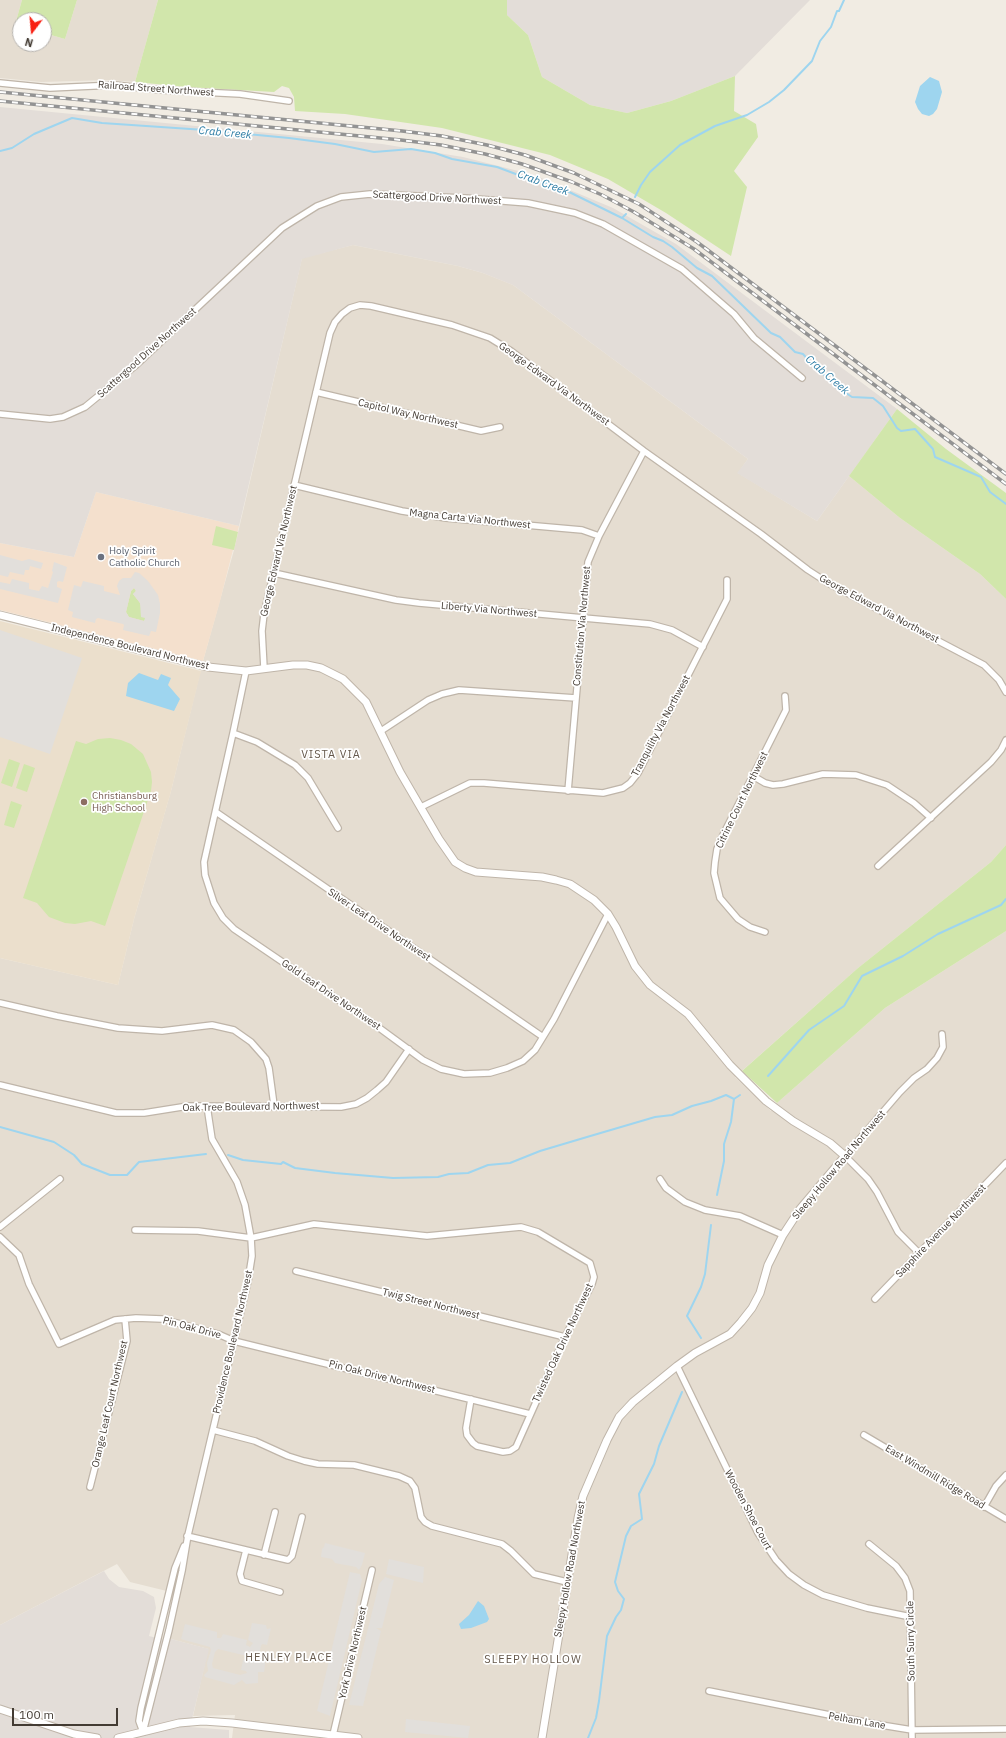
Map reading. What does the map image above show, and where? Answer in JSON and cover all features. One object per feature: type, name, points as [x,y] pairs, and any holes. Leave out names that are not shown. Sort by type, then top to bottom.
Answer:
[{"type":"street","name":"Railroad Street Northwest","points":[[0,83],[50,88],[115,85],[161,90],[240,94],[289,101]]},
{"type":"street","name":"Scattergood Drive Northwest","points":[[0,414],[50,419],[63,417],[85,407],[135,366],[282,228],[317,206],[341,197],[370,194],[465,198],[528,203],[575,213],[603,224],[682,269],[734,314],[754,338],[802,378]]},
{"type":"street","name":"George Edward Via Northwest","points":[[264,668],[262,631],[294,485],[330,333],[335,322],[342,314],[350,308],[360,305],[371,306],[452,325],[490,338],[511,351],[644,451],[828,583],[984,665],[999,680],[1006,692]]},
{"type":"street","name":"Capitol Way Northwest","points":[[316,392],[481,431],[500,427]]},
{"type":"street","name":"Constitution Via Northwest","points":[[568,790],[588,562],[599,536],[644,451]]},
{"type":"street","name":"Magna Carta Via Northwest","points":[[294,485],[402,511],[446,518],[582,530],[599,536]]},
{"type":"street","name":"Liberty Via Northwest","points":[[274,573],[396,600],[661,626],[683,635],[703,647]]},
{"type":"street","name":"Tranquility Via Northwest","points":[[421,807],[470,783],[603,794],[623,788],[630,784],[638,773],[727,599],[727,580]]},
{"type":"street","name":"Independence Boulevard Northwest","points":[[0,616],[208,667],[246,670],[307,665],[332,672],[343,679],[366,702],[395,762],[446,851],[455,862],[476,872],[542,877],[556,880],[570,884],[594,900],[608,914],[635,966],[650,985],[693,1018],[730,1065],[766,1101],[793,1121],[830,1143],[845,1156],[868,1179],[877,1192],[898,1232],[919,1253]]},
{"type":"street","name":"Gold Leaf Drive Northwest","points":[[246,670],[204,862],[205,875],[214,903],[223,918],[248,939],[423,1060],[442,1069],[460,1074],[478,1074],[507,1068],[523,1061],[535,1050],[543,1037],[608,914]]},
{"type":"street","points":[[381,731],[428,700],[442,694],[459,690],[576,698]]},
{"type":"street","name":"Citrine Court Northwest","points":[[765,932],[750,927],[728,909],[720,898],[714,873],[717,849],[786,710],[785,696]]},
{"type":"street","points":[[233,733],[257,742],[295,765],[308,778],[338,828]]},
{"type":"street","points":[[878,866],[991,762],[1001,750],[1006,740]]},
{"type":"street","points":[[753,776],[764,783],[773,785],[823,774],[856,775],[887,785],[914,803],[931,818]]},
{"type":"street","name":"Silver Leaf Drive Northwest","points":[[216,812],[543,1037]]},
{"type":"street","points":[[0,1003],[118,1028],[162,1031],[212,1025],[229,1029],[251,1042],[266,1059],[272,1082],[274,1105]]},
{"type":"street","name":"Sleepy Hollow Road Northwest","points":[[542,1738],[567,1582],[583,1496],[607,1440],[619,1417],[633,1402],[677,1366],[695,1353],[730,1334],[741,1322],[752,1308],[760,1293],[768,1265],[783,1235],[800,1209],[900,1092],[914,1078],[927,1069],[937,1058],[943,1047],[942,1034]]},
{"type":"street","name":"Oak Tree Boulevard Northwest","points":[[0,1085],[116,1113],[144,1113],[188,1106],[274,1105],[342,1107],[355,1104],[367,1098],[386,1082],[409,1049]]},
{"type":"street","name":"Providence Boulevard Northwest","points":[[143,1732],[178,1586],[187,1536],[248,1281],[252,1256],[252,1238],[247,1211],[241,1194],[212,1139],[207,1106]]},
{"type":"street","name":"Sapphire Avenue Northwest","points":[[875,1299],[1006,1163]]},
{"type":"street","points":[[0,1227],[60,1179]]},
{"type":"street","points":[[660,1179],[666,1188],[685,1202],[705,1210],[740,1216],[752,1220],[783,1235]]},
{"type":"street","name":"Twisted Oak Drive Northwest","points":[[252,1238],[314,1224],[417,1236],[438,1236],[510,1227],[531,1228],[590,1262],[594,1277],[592,1284],[565,1337],[519,1442],[513,1449],[503,1452],[480,1446],[471,1441],[466,1431],[471,1399]]},
{"type":"street","points":[[135,1230],[198,1231],[252,1238]]},
{"type":"street","name":"Pin Oak Drive","points":[[0,1236],[19,1255],[29,1284],[58,1344],[115,1320],[136,1318],[162,1319],[218,1334],[234,1341]]},
{"type":"street","name":"Twig Street Northwest","points":[[296,1271],[565,1337]]},
{"type":"street","name":"Orange Leaf Court Northwest","points":[[90,1487],[127,1341],[125,1319]]},
{"type":"street","name":"Pin Oak Drive Northwest","points":[[234,1341],[530,1414]]},
{"type":"street","name":"Wooden Shoe Court","points":[[677,1366],[758,1533],[766,1546],[789,1574],[804,1585],[823,1594],[867,1608],[911,1617]]},
{"type":"street","points":[[213,1430],[255,1441],[288,1456],[304,1461],[318,1464],[354,1465],[399,1476],[410,1481],[415,1488],[421,1517],[425,1522],[432,1526],[502,1544],[534,1574],[567,1582]]},
{"type":"street","name":"East Windmill Ridge Road","points":[[864,1435],[1006,1520]]},
{"type":"street","points":[[984,1506],[996,1486],[1006,1475]]},
{"type":"street","points":[[264,1555],[275,1512]]},
{"type":"street","points":[[187,1536],[285,1561],[291,1558],[302,1517]]},
{"type":"street","name":"Providence Boulevard Northwest","points":[[143,1732],[139,1721],[141,1708],[175,1568],[187,1536]]},
{"type":"street","name":"South Surry Circle","points":[[869,1544],[896,1566],[905,1578],[910,1590],[912,1738]]},
{"type":"street","points":[[246,1550],[240,1574],[242,1581],[280,1592]]},
{"type":"street","name":"York Drive Northwest","points":[[333,1736],[372,1570]]},
{"type":"street","name":"Pelham Lane","points":[[709,1692],[868,1723],[912,1730],[1006,1729]]},
{"type":"street","points":[[0,1709],[74,1734],[97,1738]]},
{"type":"street","points":[[118,1738],[179,1723],[203,1721],[358,1738]]},
{"type":"shaded area","points":[[0,0],[22,0],[19,12],[12,12],[12,52],[52,52],[52,35],[65,39],[77,0],[158,0],[135,82],[109,80],[41,82],[0,78]]},
{"type":"shaded area","points":[[507,0],[810,0],[735,76],[671,101],[627,113],[590,105],[542,77],[528,35],[507,15]]},
{"type":"shaded area","points":[[0,107],[382,144],[463,157],[534,175],[613,208],[676,244],[897,409],[817,521],[737,473],[748,459],[513,285],[483,273],[458,266],[353,245],[302,259],[239,526],[96,492],[74,557],[0,543]]},
{"type":"shaded area","points":[[353,245],[458,266],[483,273],[513,285],[748,459],[738,473],[817,521],[849,476],[900,518],[980,574],[1006,599],[1006,845],[991,862],[858,968],[735,1077],[771,1111],[777,1103],[885,1008],[1006,931],[1006,1738],[232,1738],[235,1715],[193,1716],[208,1649],[171,1639],[169,1641],[179,1594],[130,1582],[117,1564],[0,1625],[0,958],[118,985],[134,919],[171,791],[203,661],[234,550],[302,258]]},
{"type":"shaded area","points":[[96,492],[239,526],[203,661],[0,610],[0,543],[74,557]]},
{"type":"shaded area","points":[[0,555],[22,561],[29,559],[43,563],[41,569],[30,566],[29,570],[25,570],[24,575],[10,572],[8,577],[0,575]]},
{"type":"shaded area","points":[[54,562],[67,567],[63,582],[57,582],[57,587],[62,589],[58,603],[0,589],[0,582],[10,584],[12,579],[29,583],[29,589],[39,591],[42,586],[48,588],[53,572]]},
{"type":"shaded area","points":[[135,572],[139,573],[148,581],[158,595],[160,613],[156,632],[151,631],[149,636],[123,630],[123,624],[98,618],[96,619],[95,623],[72,617],[73,612],[68,610],[74,585],[81,587],[83,581],[104,586],[104,591],[120,595],[117,586],[119,581],[123,578],[131,578]],"holes":[[[134,588],[136,591],[133,594],[140,603],[141,617],[145,618],[144,621],[129,617],[126,612],[131,591]]]},
{"type":"shaded area","name":"Christiansburg High School","points":[[0,621],[201,671],[170,795],[134,919],[118,985],[0,958]]},
{"type":"shaded area","points":[[0,630],[82,658],[50,754],[0,737]]},
{"type":"shaded area","points":[[325,1543],[365,1553],[359,1570],[356,1567],[335,1563],[332,1559],[321,1557],[322,1549]]},
{"type":"shaded area","points":[[389,1559],[424,1567],[423,1583],[386,1574]]},
{"type":"shaded area","points":[[104,1571],[109,1579],[119,1587],[143,1591],[154,1597],[156,1608],[149,1636],[169,1641],[171,1639],[209,1649],[190,1727],[229,1730],[229,1738],[0,1738],[0,1625]]},
{"type":"shaded area","points":[[350,1572],[360,1574],[362,1580],[330,1716],[317,1711]]},
{"type":"shaded area","points":[[385,1577],[394,1580],[382,1628],[376,1628],[381,1631],[363,1706],[349,1705],[379,1584]]},
{"type":"shaded area","points":[[252,1623],[266,1625],[267,1629],[271,1628],[267,1645],[262,1644],[261,1646],[259,1656],[266,1658],[264,1672],[258,1672],[258,1683],[246,1684],[242,1680],[234,1685],[205,1677],[204,1675],[208,1671],[207,1663],[211,1650],[210,1647],[181,1639],[185,1624],[217,1632],[217,1638],[221,1638],[223,1634],[247,1640],[246,1645],[250,1647],[253,1643],[248,1640]],"holes":[[[218,1649],[247,1656],[247,1660],[243,1660],[241,1670],[246,1671],[247,1673],[240,1675],[213,1668],[212,1664],[215,1652]]]},
{"type":"shaded area","points":[[406,1719],[470,1726],[468,1738],[405,1732]]},
{"type":"green space","points":[[22,0],[77,0],[65,39],[52,35],[52,12],[19,12]]},
{"type":"green space","points":[[158,0],[507,0],[507,15],[528,35],[542,77],[590,105],[627,113],[671,101],[735,76],[734,111],[756,124],[758,137],[734,171],[747,187],[731,256],[666,213],[608,179],[550,155],[442,128],[345,114],[295,111],[294,97],[289,88],[282,86],[274,92],[187,87],[135,82]]},
{"type":"green space","points":[[897,409],[946,449],[1006,493],[1006,599],[980,574],[900,518],[849,476]]},
{"type":"green space","points":[[216,526],[238,532],[234,550],[212,545]]},
{"type":"green space","points":[[134,588],[136,591],[133,594],[140,603],[146,619],[144,621],[129,617],[126,612],[131,591]]},
{"type":"green space","points":[[110,738],[131,744],[143,754],[151,772],[151,791],[105,926],[91,921],[75,924],[65,923],[49,917],[37,903],[23,898],[76,741],[86,744],[98,739]]},
{"type":"green space","points":[[9,759],[20,763],[12,787],[1,783]]},
{"type":"green space","points":[[24,764],[35,768],[27,792],[16,788]]},
{"type":"green space","points":[[11,801],[22,805],[14,828],[4,825]]},
{"type":"green space","points":[[1006,845],[1006,931],[885,1008],[777,1103],[742,1071],[858,968],[991,862]]},
{"type":"water","points":[[930,77],[939,81],[942,92],[937,109],[929,116],[922,114],[915,102],[920,86]]},
{"type":"water","points":[[139,673],[158,680],[161,674],[171,678],[168,685],[180,699],[174,711],[126,696],[128,683]]},
{"type":"water","points":[[478,1601],[484,1606],[489,1619],[487,1622],[471,1628],[461,1629],[459,1624],[469,1615]]},
{"type":"waterway","points":[[635,197],[650,172],[680,145],[715,126],[747,115],[769,102],[784,90],[812,61],[820,41],[831,27],[837,11],[839,11],[844,0]]},
{"type":"waterway","name":"Crab Creek","points":[[0,151],[12,148],[34,134],[72,118],[102,123],[205,130],[289,138],[335,144],[374,152],[411,149],[435,153],[452,159],[497,167],[529,179],[557,186],[622,218],[672,247],[697,268],[712,276],[771,333],[780,337],[795,352],[803,354],[840,389],[852,397],[873,398],[883,406],[897,428],[901,431],[915,429],[933,449],[935,457],[981,477],[990,492],[1006,504]]},
{"type":"waterway","name":"Crab Creek","points":[[622,218],[626,214]]},
{"type":"waterway","points":[[768,1076],[809,1030],[844,1006],[862,976],[903,956],[938,934],[1001,905],[1006,899]]},
{"type":"waterway","points":[[228,1155],[243,1160],[281,1164],[283,1162],[295,1168],[335,1173],[393,1178],[438,1177],[449,1174],[468,1173],[488,1165],[510,1163],[540,1151],[587,1137],[655,1117],[672,1115],[692,1106],[726,1095],[734,1099]]},
{"type":"waterway","points":[[734,1099],[740,1095]]},
{"type":"waterway","points":[[717,1195],[724,1161],[724,1144],[731,1122],[734,1099]]},
{"type":"waterway","points":[[0,1127],[54,1142],[74,1155],[82,1164],[110,1175],[127,1175],[139,1162],[206,1154]]},
{"type":"waterway","points":[[701,1338],[687,1316],[701,1287],[705,1274],[711,1225]]},
{"type":"waterway","points":[[588,1738],[596,1718],[607,1636],[621,1610],[624,1599],[618,1591],[615,1582],[626,1536],[631,1526],[642,1519],[639,1494],[654,1464],[659,1446],[682,1392]]},
{"type":"railway","points":[[0,92],[442,136],[487,145],[525,155],[574,173],[639,204],[697,242],[1006,474]]},
{"type":"railway","points":[[0,101],[441,145],[485,154],[522,164],[572,182],[602,195],[634,212],[694,249],[1006,484]]},
{"type":"place","name":"Holy Spirit Catholic Church","points":[[101,557]]},
{"type":"place","name":"Christiansburg High School","points":[[84,802]]},
{"type":"district","name":"VISTA VIA","points":[[331,755]]},
{"type":"district","name":"HENLEY PLACE","points":[[289,1658]]},
{"type":"district","name":"SLEEPY HOLLOW","points":[[533,1660]]}]
